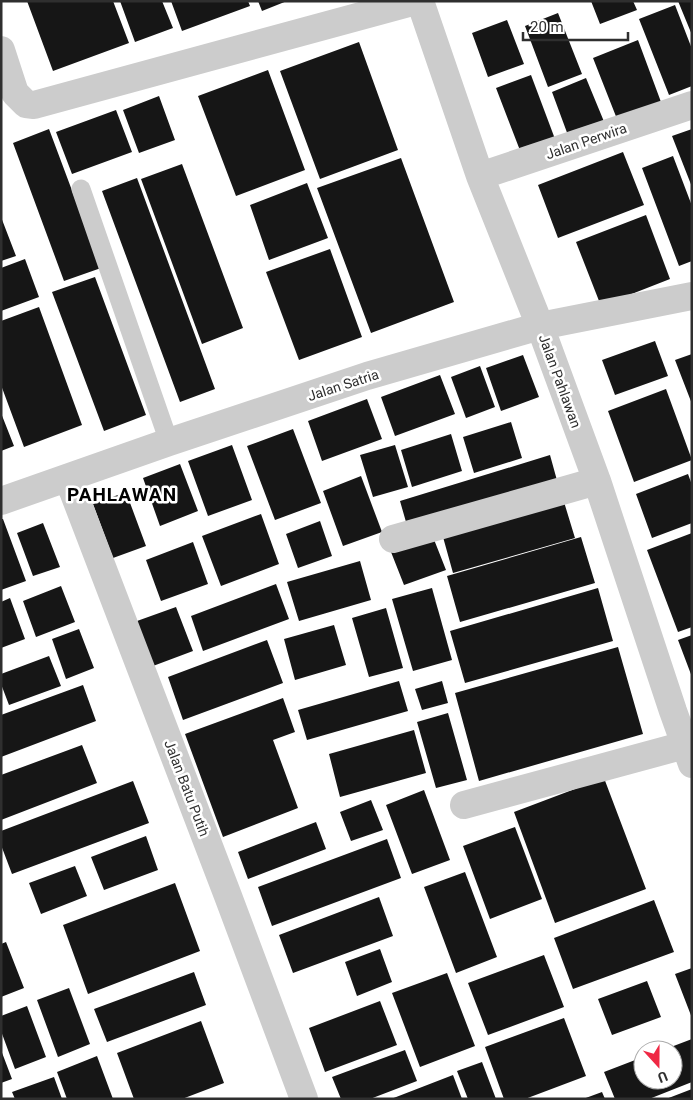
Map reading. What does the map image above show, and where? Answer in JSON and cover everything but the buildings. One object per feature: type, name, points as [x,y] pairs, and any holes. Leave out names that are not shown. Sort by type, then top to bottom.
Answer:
[{"type":"street","points":[[1,50],[15,93],[26,104],[34,105],[416,1]]},
{"type":"street","name":"Jalan Pahlawan","points":[[420,1],[480,176],[540,326],[682,709],[689,754]]},
{"type":"street","name":"Jalan Perwira","points":[[480,176],[692,105]]},
{"type":"street","name":"Jalan Satria","points":[[1,501],[169,442],[367,376],[540,326],[692,296]]},
{"type":"street","name":"Jalan Batu Putih","points":[[68,478],[304,1099]]},
{"type":"street","points":[[393,539],[597,481]]},
{"type":"street","points":[[464,805],[689,754]]},
{"type":"lane","points":[[81,189],[169,442]]},
{"type":"district","name":"PAHLAWAN","points":[[122,494]]}]
